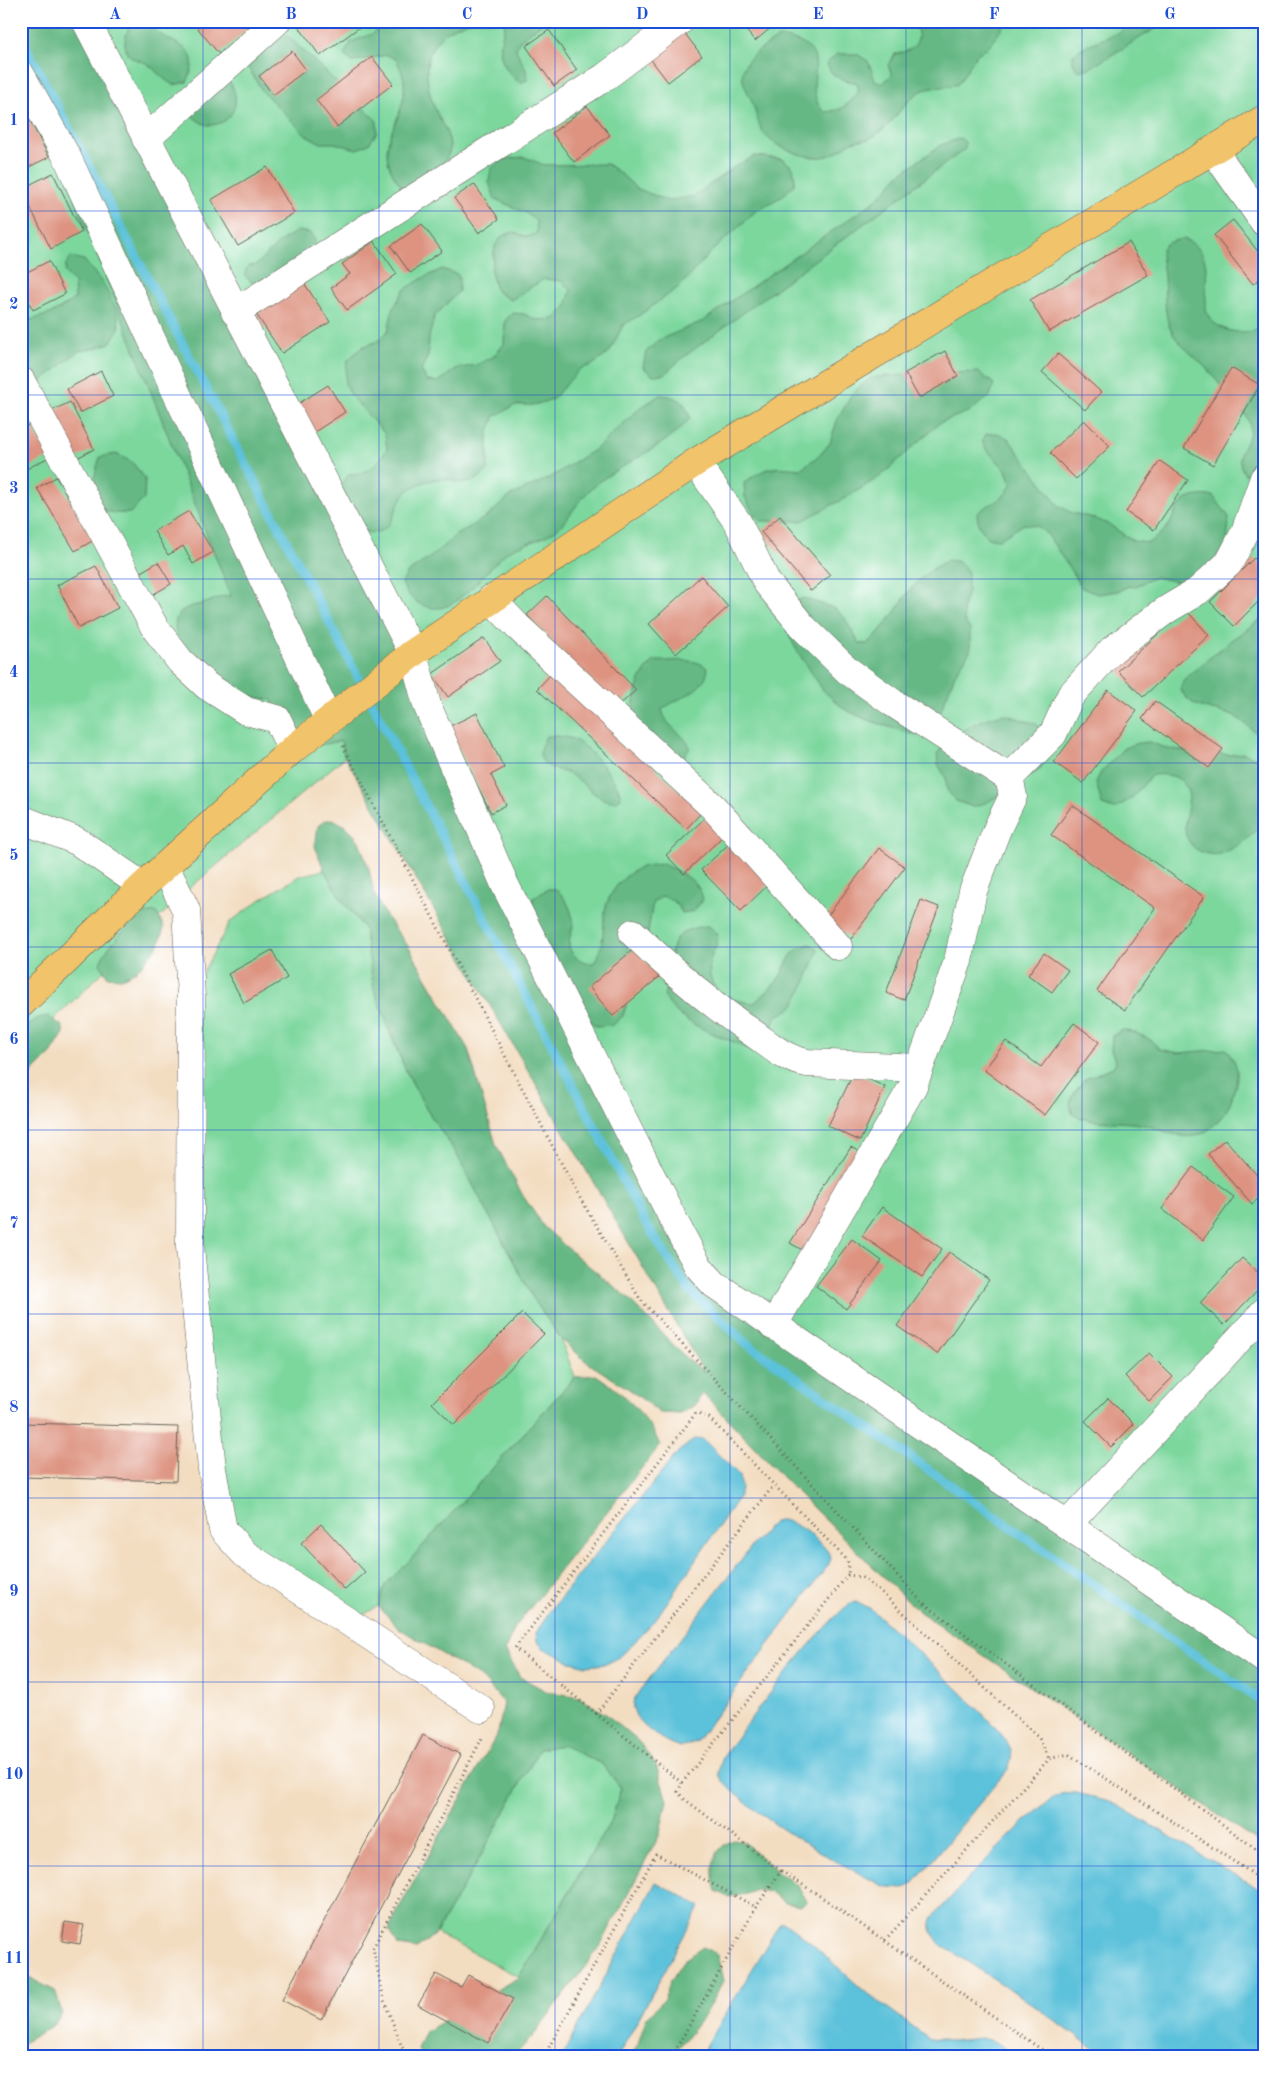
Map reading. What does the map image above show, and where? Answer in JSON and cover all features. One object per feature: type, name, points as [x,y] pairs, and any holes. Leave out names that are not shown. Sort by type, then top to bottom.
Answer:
[{"type":"main road","points":[[21,1004],[143,886],[292,750],[337,712],[413,653],[696,462],[1264,119]]},
{"type":"lane","points":[[86,21],[413,653],[427,705],[505,885],[698,1266],[714,1284],[773,1326],[1264,1659]]},
{"type":"lane","points":[[146,139],[276,21]]},
{"type":"lane","points":[[235,312],[605,77],[680,21]]},
{"type":"lane","points":[[21,75],[67,157],[337,712]]},
{"type":"lane","points":[[1213,150],[1264,222]]},
{"type":"lane","points":[[21,381],[155,628],[180,661],[207,686],[246,711],[277,719],[292,750]]},
{"type":"lane","points":[[696,462],[738,523],[767,583],[803,627],[847,670],[1009,778],[1013,796],[998,827],[973,891],[958,961],[913,1086],[773,1326]]},
{"type":"lane","points":[[1009,778],[1053,734],[1070,695],[1112,650],[1166,610],[1198,591],[1229,563],[1245,532],[1264,478]]},
{"type":"lane","points":[[491,599],[518,627],[714,807],[838,946]]},
{"type":"lane","points":[[21,819],[77,841],[143,886]]},
{"type":"lane","points":[[165,866],[186,910],[191,997],[190,1247],[212,1469],[223,1530],[245,1554],[481,1709]]},
{"type":"lane","points":[[633,933],[688,985],[790,1060],[807,1063],[919,1068]]},
{"type":"lane","points":[[1067,1526],[1264,1312]]},
{"type":"path","points":[[682,1783],[515,1648],[696,1413],[709,1418],[846,1559],[849,1565],[848,1575],[682,1783],[678,1792],[683,1798],[781,1871],[885,1940],[1050,2056]]},
{"type":"path","points":[[596,1714],[774,1485]]},
{"type":"path","points":[[848,1575],[861,1577],[881,1592],[1039,1738],[1049,1759]]},
{"type":"path","points":[[409,2056],[402,2048],[384,2000],[373,1948],[482,1737],[481,1709]]},
{"type":"path","points":[[885,1940],[1049,1759],[1068,1754],[1264,1881]]},
{"type":"path","points":[[544,2056],[656,1854],[756,1907]]},
{"type":"path","points":[[672,2056],[756,1907],[781,1871]]},
{"type":"green space","points":[[21,21],[1264,21],[1264,1659],[714,1284],[341,741],[345,757],[191,887],[21,1051]]},
{"type":"green space","points":[[21,21],[86,21],[427,705],[698,1266],[1264,1659],[1264,1846],[917,1610],[791,1486],[702,1392],[696,1404],[681,1414],[660,1413],[629,1389],[588,1363],[561,1339],[533,1298],[456,1153],[427,1110],[406,1071],[374,990],[364,928],[341,899],[324,870],[315,846],[318,826],[324,821],[333,819],[347,827],[359,841],[369,869],[374,894],[387,918],[408,946],[468,1049],[496,1145],[523,1196],[544,1227],[627,1297],[686,1358],[704,1372],[345,757],[341,741],[292,750],[272,700],[258,698],[232,685],[190,654],[180,641],[175,629],[177,618],[183,610],[218,598],[231,596],[38,104],[21,75]]},
{"type":"green space","points":[[133,21],[149,21],[155,30],[187,50],[191,58],[192,68],[187,82],[173,85],[149,65],[131,57],[126,49],[125,39]]},
{"type":"green space","points":[[387,21],[473,21],[457,26],[443,34],[435,43],[427,65],[427,77],[432,101],[446,130],[450,144],[446,160],[426,180],[419,184],[402,187],[392,172],[388,158],[388,146],[403,97],[404,79],[397,60],[387,55],[352,62],[344,55],[351,42],[372,34]]},
{"type":"green space","points":[[505,21],[545,21],[520,40],[516,49],[527,75],[527,80],[520,83],[506,68],[500,54]]},
{"type":"green space","points":[[913,21],[1003,21],[1002,29],[988,47],[977,54],[958,84],[930,88],[915,95],[884,129],[871,138],[855,141],[831,155],[815,157],[800,154],[777,145],[766,136],[743,78],[745,65],[756,53],[780,37],[799,42],[810,49],[815,58],[814,89],[817,101],[824,112],[841,109],[859,91],[857,83],[835,75],[831,72],[827,63],[837,54],[857,54],[868,61],[875,80],[882,84],[892,75],[888,65],[895,54],[908,50],[916,44],[918,34]]},
{"type":"green space","points":[[1132,21],[1168,21],[1090,68],[1078,71],[1073,64],[1073,54],[1087,45],[1120,32]]},
{"type":"green space","points":[[288,36],[377,121],[377,132],[369,144],[357,149],[334,143],[321,143],[306,135],[263,92],[249,69],[247,59],[277,37]]},
{"type":"green space","points":[[226,78],[232,85],[235,93],[234,108],[231,115],[219,124],[207,125],[200,122],[187,110]]},
{"type":"green space","points":[[961,138],[965,142],[965,149],[681,359],[665,374],[653,375],[643,367],[646,352],[659,340],[703,321],[875,201],[901,173],[941,145]]},
{"type":"green space","points":[[755,156],[783,159],[793,168],[794,185],[781,197],[756,211],[712,251],[680,286],[623,325],[609,353],[592,365],[580,369],[553,399],[534,405],[515,405],[495,416],[488,433],[488,470],[476,480],[459,483],[449,479],[442,479],[419,484],[404,495],[388,526],[381,531],[373,533],[360,531],[340,486],[349,474],[372,468],[387,449],[385,434],[353,398],[345,384],[347,361],[362,347],[378,341],[388,331],[393,309],[404,290],[442,269],[459,275],[459,291],[434,317],[429,338],[428,356],[421,370],[427,381],[438,382],[456,369],[476,365],[493,357],[504,344],[505,321],[512,313],[524,314],[536,320],[554,319],[566,307],[571,290],[561,281],[544,279],[511,300],[496,291],[491,271],[495,246],[502,236],[513,232],[528,237],[537,233],[536,221],[526,213],[495,199],[489,182],[491,169],[504,159],[524,157],[544,165],[607,164],[636,188],[668,201],[694,196],[734,167]]},
{"type":"green space","points":[[298,231],[310,233],[315,240],[315,249],[263,283],[254,284],[245,276],[246,269],[249,266],[256,265],[282,240]]},
{"type":"green space","points":[[1184,239],[1194,244],[1204,258],[1207,275],[1206,309],[1211,320],[1220,327],[1234,332],[1264,328],[1264,455],[1257,467],[1245,475],[1240,458],[1249,435],[1249,422],[1243,411],[1210,372],[1182,346],[1170,329],[1168,322],[1161,255],[1164,246],[1168,243]]},
{"type":"green space","points":[[71,257],[84,260],[104,285],[118,314],[119,328],[110,343],[79,351],[43,380],[21,390],[21,323],[55,311],[75,298],[74,283],[65,272],[66,264]]},
{"type":"green space","points":[[978,372],[994,384],[990,396],[970,411],[939,423],[881,476],[849,496],[802,521],[761,521],[754,515],[745,497],[744,483],[770,468],[800,469],[819,456],[830,443],[837,421],[851,395],[869,379],[884,376]]},
{"type":"green space","points":[[660,395],[676,398],[680,401],[686,407],[690,418],[666,440],[598,483],[586,494],[557,529],[540,539],[516,547],[506,553],[470,589],[455,602],[447,606],[440,608],[426,607],[409,595],[402,583],[407,573],[432,556],[456,535],[488,516],[510,496],[551,477],[597,448],[640,408]]},
{"type":"green space","points":[[997,433],[1008,438],[1058,505],[1072,513],[1094,518],[1110,525],[1133,541],[1148,543],[1167,528],[1179,506],[1187,499],[1197,496],[1213,496],[1229,517],[1227,546],[1187,584],[1155,577],[1134,587],[1129,586],[1118,591],[1098,594],[1082,588],[1048,535],[1037,526],[1024,524],[1000,539],[988,538],[979,526],[977,514],[1000,499],[1011,484],[1006,470],[986,449],[982,441],[986,434]]},
{"type":"green space","points":[[116,454],[132,462],[145,479],[144,499],[130,513],[115,513],[102,509],[94,497],[94,480],[100,457]]},
{"type":"green space","points":[[948,560],[960,562],[968,572],[968,591],[963,608],[964,621],[970,629],[970,651],[955,674],[938,718],[925,732],[911,734],[865,719],[844,709],[823,690],[789,635],[785,618],[796,601],[803,598],[834,608],[844,617],[859,643],[867,644],[885,625],[915,584],[928,572]]},
{"type":"green space","points":[[1264,617],[1264,659],[1259,669],[1264,680],[1264,737],[1235,717],[1191,702],[1180,689],[1184,679],[1230,641]]},
{"type":"green space","points":[[682,660],[697,662],[708,669],[701,684],[696,689],[662,710],[667,722],[683,737],[690,747],[684,758],[677,759],[633,717],[634,702],[640,680],[654,661]]},
{"type":"green space","points":[[1004,714],[1036,724],[1045,732],[1049,755],[1039,770],[988,802],[973,807],[956,801],[947,790],[946,778],[938,764],[937,754],[951,739],[975,723]]},
{"type":"green space","points":[[546,736],[570,738],[580,743],[595,756],[615,782],[621,798],[614,801],[601,798],[577,779],[545,764],[540,753]]},
{"type":"green space","points":[[1150,742],[1168,749],[1230,755],[1243,753],[1264,761],[1265,812],[1258,829],[1239,845],[1220,854],[1208,854],[1199,851],[1190,843],[1186,836],[1185,821],[1189,800],[1186,787],[1176,777],[1167,775],[1152,775],[1132,798],[1114,809],[1102,805],[1096,782],[1101,772],[1124,748],[1138,743]]},
{"type":"green space","points":[[663,864],[693,881],[701,892],[703,899],[694,911],[682,913],[675,902],[663,896],[653,902],[647,938],[623,1016],[613,1025],[596,1026],[587,1018],[536,922],[532,908],[533,898],[548,889],[556,889],[559,892],[569,907],[573,920],[570,948],[574,956],[582,961],[594,963],[602,941],[605,910],[611,894],[629,874],[644,866]]},
{"type":"green space","points":[[324,870],[341,899],[364,928],[389,1032],[406,1071],[427,1110],[456,1153],[533,1298],[561,1339],[575,1377],[410,1560],[385,1585],[378,1606],[357,1619],[228,1526],[195,1291],[195,987],[230,922],[260,900],[299,876]]},
{"type":"green space","points":[[156,912],[164,927],[159,945],[137,970],[122,978],[108,977],[100,964],[106,951],[118,936],[138,918],[144,914]]},
{"type":"green space","points":[[709,926],[718,938],[709,969],[714,985],[726,996],[744,1002],[754,1003],[766,992],[777,981],[793,953],[797,950],[811,944],[818,949],[799,996],[792,1007],[775,1017],[771,1030],[801,1046],[810,1054],[770,1062],[747,1048],[700,1028],[678,1014],[670,1005],[664,995],[668,983],[675,941],[682,934],[692,929]]},
{"type":"green space","points":[[48,1016],[62,1026],[64,1033],[51,1054],[21,1084],[21,1030],[38,1018]]},
{"type":"green space","points":[[1122,1030],[1136,1033],[1149,1039],[1160,1049],[1179,1053],[1226,1049],[1234,1060],[1237,1075],[1232,1099],[1225,1113],[1207,1131],[1188,1136],[1179,1136],[1139,1124],[1088,1120],[1072,1114],[1070,1103],[1075,1092],[1085,1079],[1113,1067],[1116,1062],[1111,1050],[1112,1036]]},
{"type":"green space","points":[[596,1375],[617,1390],[634,1406],[648,1423],[660,1445],[515,1627],[505,1650],[520,1677],[546,1691],[579,1697],[607,1715],[639,1742],[656,1765],[667,1801],[659,1836],[599,1948],[533,2036],[514,2056],[422,2056],[418,2050],[426,2031],[519,1977],[612,1819],[621,1788],[602,1764],[562,1745],[539,1749],[436,1933],[417,1949],[399,1946],[389,1930],[399,1908],[498,1733],[504,1703],[481,1677],[400,1629],[378,1606],[385,1585],[410,1560],[575,1377]]},
{"type":"green space","points":[[562,1744],[602,1764],[621,1788],[612,1819],[519,1977],[436,1933],[539,1749]]},
{"type":"green space","points":[[734,1840],[744,1842],[778,1872],[798,1886],[807,1901],[800,1906],[785,1903],[771,1892],[756,1890],[747,1894],[728,1897],[716,1891],[713,1876],[714,1861],[721,1849]]},
{"type":"green space","points":[[703,1947],[717,1954],[723,1981],[703,2017],[672,2056],[631,2056],[638,2044],[646,2019],[664,1999],[670,1982],[684,1960]]},
{"type":"green space","points":[[21,1978],[32,1979],[55,1991],[62,2013],[54,2025],[21,2044]]},
{"type":"water","points":[[695,1439],[704,1440],[740,1476],[741,1488],[738,1498],[655,1620],[624,1653],[606,1664],[586,1666],[571,1662],[543,1648],[537,1641],[536,1633],[550,1611],[679,1451]]},
{"type":"water","points":[[778,1520],[784,1520],[800,1527],[816,1539],[828,1552],[831,1558],[829,1564],[697,1741],[681,1747],[667,1742],[645,1727],[639,1720],[633,1706],[636,1696],[754,1543]]},
{"type":"water","points":[[856,1601],[871,1609],[971,1702],[1004,1739],[1012,1752],[1008,1769],[913,1884],[901,1888],[881,1885],[790,1834],[734,1792],[725,1784],[719,1774],[724,1756],[788,1671],[829,1623],[845,1608]]},
{"type":"water","points":[[1072,1792],[1110,1801],[1264,1892],[1264,2056],[1104,2056],[1022,1997],[940,1944],[931,1928],[933,1917],[1024,1822],[1053,1798]]},
{"type":"water","points":[[656,1882],[700,1906],[618,2056],[562,2056]]},
{"type":"water","points":[[783,1922],[811,1943],[862,1989],[930,2039],[951,2041],[981,2038],[996,2042],[1015,2056],[700,2056],[780,1923]]},
{"type":"building","points":[[199,21],[241,21],[248,29],[219,54],[195,25]]},
{"type":"building","points":[[306,21],[368,21],[320,56],[299,27]]},
{"type":"building","points":[[738,21],[779,21],[755,41]]},
{"type":"building","points":[[549,30],[577,70],[554,86],[526,46]]},
{"type":"building","points":[[683,31],[702,56],[668,82],[649,57]]},
{"type":"building","points":[[292,51],[306,70],[273,95],[259,76]]},
{"type":"building","points":[[372,57],[393,84],[337,127],[316,100]]},
{"type":"building","points":[[21,103],[49,157],[21,171]]},
{"type":"building","points":[[587,106],[610,135],[574,162],[552,133]]},
{"type":"building","points":[[267,167],[294,213],[238,246],[211,200]]},
{"type":"building","points":[[53,173],[82,232],[51,249],[21,189]]},
{"type":"building","points":[[474,184],[499,219],[479,233],[454,198]]},
{"type":"building","points":[[21,219],[29,233],[21,237]]},
{"type":"building","points":[[1233,220],[1264,259],[1264,275],[1253,284],[1214,235]]},
{"type":"building","points":[[422,224],[442,251],[410,273],[391,246]]},
{"type":"building","points":[[374,241],[397,274],[347,310],[331,288],[350,274],[342,264]]},
{"type":"building","points":[[1129,242],[1148,275],[1049,332],[1030,300]]},
{"type":"building","points":[[49,261],[65,294],[33,310],[21,288],[21,275]]},
{"type":"building","points":[[304,283],[330,322],[282,353],[256,314]]},
{"type":"building","points":[[945,351],[958,376],[919,398],[905,373]]},
{"type":"building","points":[[1058,354],[1101,392],[1085,410],[1042,372]]},
{"type":"building","points":[[1231,368],[1260,385],[1213,465],[1184,448]]},
{"type":"building","points":[[101,371],[113,396],[80,413],[67,389]]},
{"type":"building","points":[[328,385],[345,412],[310,435],[293,407]]},
{"type":"building","points":[[70,402],[94,449],[75,459],[51,411]]},
{"type":"building","points":[[1084,420],[1110,446],[1076,479],[1050,453]]},
{"type":"building","points":[[31,424],[49,457],[21,472],[21,429]]},
{"type":"building","points":[[1160,461],[1188,480],[1154,530],[1126,512]]},
{"type":"building","points":[[56,477],[94,540],[75,551],[37,488]]},
{"type":"building","points":[[189,511],[213,552],[193,564],[183,546],[168,555],[154,531]]},
{"type":"building","points":[[780,516],[830,575],[811,591],[761,532]]},
{"type":"building","points":[[1254,558],[1264,568],[1264,596],[1234,626],[1210,602]]},
{"type":"building","points":[[158,562],[171,584],[152,595],[139,573]]},
{"type":"building","points":[[96,566],[118,608],[79,628],[57,585]]},
{"type":"building","points":[[701,576],[728,607],[676,654],[649,624]]},
{"type":"building","points":[[547,596],[636,690],[615,709],[527,615]]},
{"type":"building","points":[[1185,609],[1209,635],[1143,697],[1118,671]]},
{"type":"building","points":[[484,638],[500,661],[448,697],[432,674]]},
{"type":"building","points":[[553,672],[702,812],[686,829],[537,689]]},
{"type":"building","points":[[1108,690],[1137,711],[1083,783],[1054,762]]},
{"type":"building","points":[[1155,701],[1223,749],[1209,768],[1142,719]]},
{"type":"building","points":[[477,713],[504,768],[491,775],[506,805],[491,813],[448,727]]},
{"type":"building","points":[[1072,805],[1204,897],[1125,1010],[1097,991],[1155,908],[1051,835]]},
{"type":"building","points":[[708,815],[725,834],[684,874],[666,855]]},
{"type":"building","points":[[730,843],[769,884],[741,911],[701,870]]},
{"type":"building","points":[[879,848],[905,867],[851,939],[825,919]]},
{"type":"building","points":[[921,900],[939,907],[904,1000],[886,993]]},
{"type":"building","points":[[635,948],[659,977],[613,1016],[589,987]]},
{"type":"building","points":[[272,950],[287,978],[244,1003],[228,974]]},
{"type":"building","points":[[1044,953],[1068,970],[1052,992],[1028,975]]},
{"type":"building","points":[[1074,1023],[1099,1042],[1045,1115],[984,1070],[1006,1041],[1041,1067]]},
{"type":"building","points":[[854,1072],[885,1087],[860,1141],[828,1126]]},
{"type":"building","points":[[1225,1139],[1264,1183],[1264,1194],[1252,1204],[1208,1154]]},
{"type":"building","points":[[851,1147],[866,1156],[806,1252],[790,1243]]},
{"type":"building","points":[[1193,1167],[1234,1197],[1203,1240],[1162,1209]]},
{"type":"building","points":[[882,1207],[942,1249],[922,1277],[862,1236]]},
{"type":"building","points":[[852,1239],[882,1261],[846,1309],[816,1286]]},
{"type":"building","points":[[949,1252],[989,1280],[937,1354],[897,1326]]},
{"type":"building","points":[[1242,1258],[1264,1278],[1264,1283],[1224,1325],[1200,1303]]},
{"type":"building","points":[[522,1313],[544,1334],[454,1425],[432,1403]]},
{"type":"building","points":[[1149,1353],[1173,1377],[1149,1401],[1125,1376]]},
{"type":"building","points":[[1108,1398],[1134,1424],[1111,1447],[1085,1421]]},
{"type":"building","points":[[21,1423],[178,1427],[176,1481],[21,1477]]},
{"type":"building","points":[[321,1524],[365,1572],[345,1590],[301,1543]]},
{"type":"building","points":[[423,1735],[461,1755],[321,2020],[282,2000]]},
{"type":"building","points":[[65,1922],[84,1925],[80,1944],[62,1941]]},
{"type":"building","points":[[436,1974],[461,1987],[468,1975],[513,1999],[488,2043],[418,2005]]},
{"type":"waterway","points":[[21,37],[645,1222],[688,1289],[746,1343],[1264,1703]]}]
